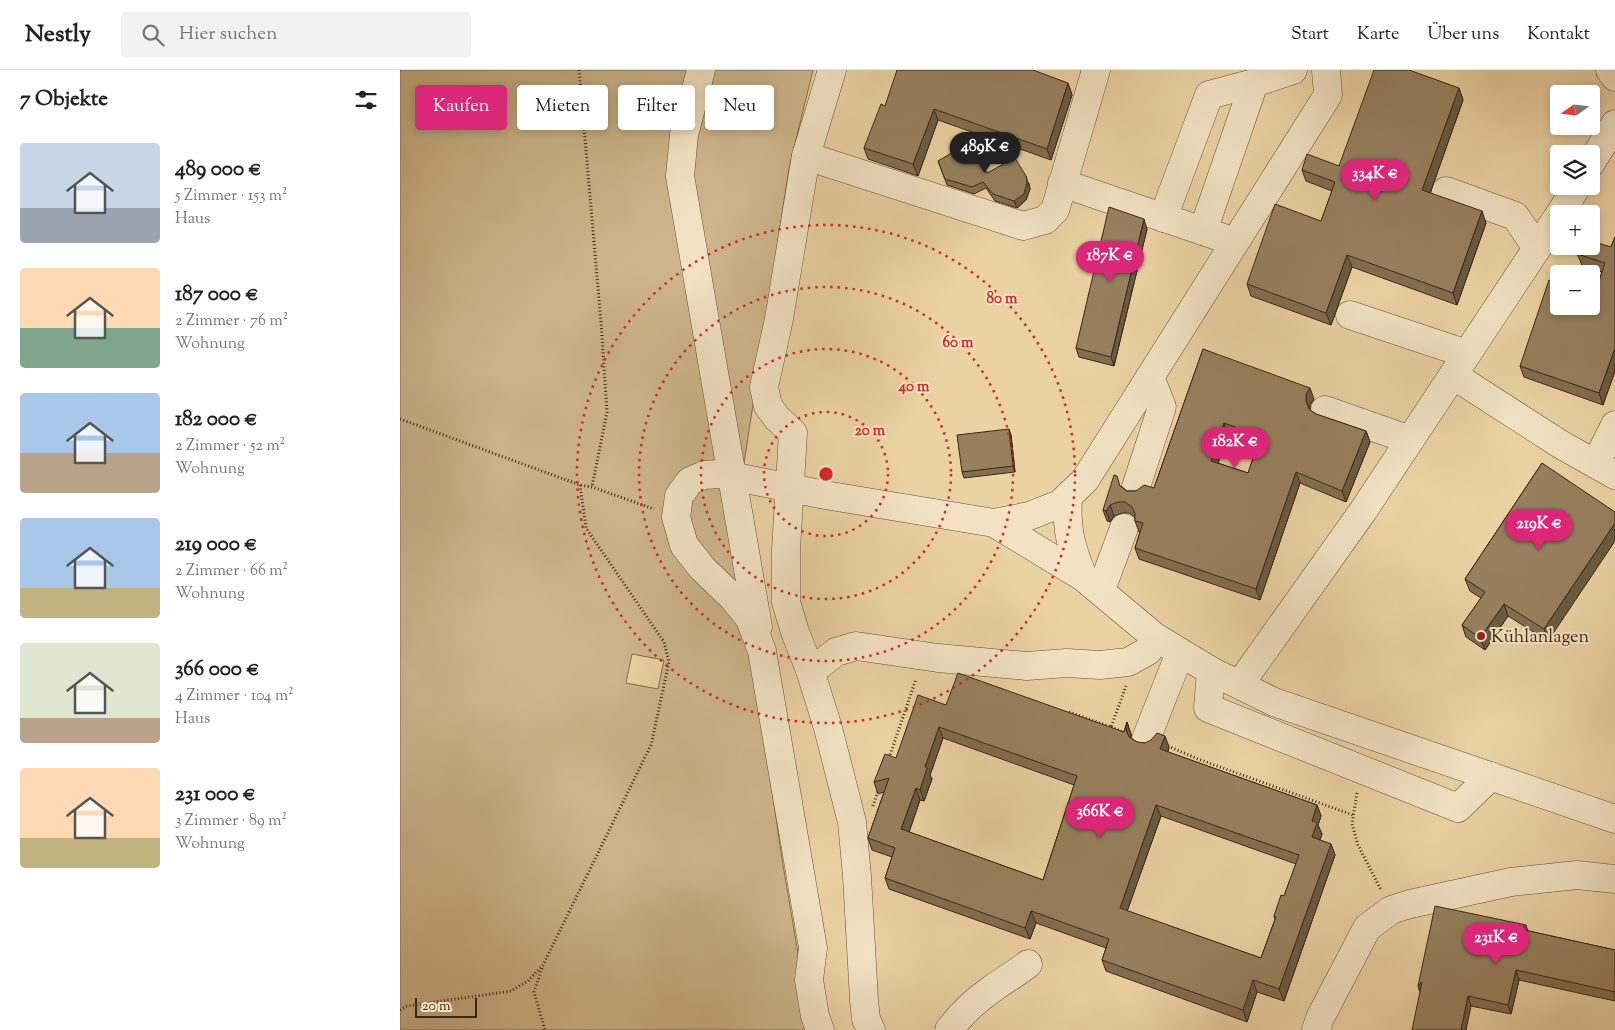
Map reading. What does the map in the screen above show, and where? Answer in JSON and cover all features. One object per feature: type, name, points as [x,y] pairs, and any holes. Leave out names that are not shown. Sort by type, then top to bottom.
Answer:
[{"type":"lane","points":[[701,70],[684,135],[680,176],[814,948],[809,980],[815,1016],[820,1030]]},
{"type":"lane","points":[[832,70],[806,156],[780,319],[764,388],[768,406],[777,418],[793,433],[786,550],[786,602],[810,670],[837,759],[852,822],[864,1000],[866,1020],[871,1030]]},
{"type":"lane","points":[[806,156],[1023,226],[1045,220],[1055,210],[1096,70]]},
{"type":"lane","points":[[1163,218],[1210,95],[1292,70]]},
{"type":"lane","points":[[762,651],[750,619],[733,598],[702,568],[684,544],[676,517],[679,496],[690,481],[704,475],[719,474],[790,488],[824,504],[994,523],[1029,516],[1060,504],[1086,480],[1328,96],[1326,70]]},
{"type":"lane","points":[[1610,70],[1615,77]]},
{"type":"lane","points":[[1203,231],[1254,83]]},
{"type":"lane","points":[[1600,148],[1615,124]]},
{"type":"lane","points":[[1062,183],[1235,242]]},
{"type":"lane","points":[[1446,192],[1515,216],[1537,248]]},
{"type":"lane","points":[[1214,197],[1257,208]]},
{"type":"lane","points":[[1240,684],[1363,511],[1550,228]]},
{"type":"lane","points":[[1350,315],[1460,365],[1560,444],[1605,469],[1615,425]]},
{"type":"lane","points":[[1136,487],[1162,407],[1150,377]]},
{"type":"lane","points":[[1325,410],[1410,440]]},
{"type":"lane","points":[[1068,497],[1067,517],[1071,545],[1092,583]]},
{"type":"lane","points":[[994,523],[1092,583],[1155,637],[1211,671],[1274,702],[1615,819]]},
{"type":"lane","points":[[1092,583],[1124,528]]},
{"type":"lane","points":[[810,670],[836,652],[856,646],[924,656],[1027,666],[1068,663],[1100,665],[1128,662],[1148,651],[1155,637]]},
{"type":"lane","points":[[1145,739],[1180,652]]},
{"type":"lane","points":[[1211,671],[1208,708],[1458,808],[1491,776]]},
{"type":"lane","points":[[1316,1030],[1320,1018],[1367,928],[1391,910],[1410,904],[1511,882],[1578,875],[1615,879]]},
{"type":"lane","points":[[949,1030],[966,1010],[991,989],[1028,964]]},
{"type":"path","points":[[579,70],[607,412],[592,487]]},
{"type":"path","points":[[400,419],[580,485],[592,487],[676,517]]},
{"type":"path","points":[[545,1030],[534,992],[543,965],[651,745],[670,662],[664,642],[586,528],[580,485]]},
{"type":"path","points":[[886,767],[924,656]]},
{"type":"path","points":[[1111,727],[1132,667],[1133,659]]},
{"type":"path","points":[[1069,712],[1353,815]]},
{"type":"path","points":[[1363,769],[1354,804],[1352,824],[1358,845],[1391,910]]},
{"type":"path","points":[[870,814],[880,786]]},
{"type":"path","points":[[400,1010],[407,1006],[511,992],[528,981],[543,965]]},
{"type":"shaded area","points":[[400,70],[813,70],[789,168],[731,549],[763,730],[782,859],[811,1030],[400,1030]],"holes":[[[632,654],[664,660],[658,689],[626,683]]]},
{"type":"building","points":[[897,70],[1033,70],[1068,83],[1047,149],[934,109],[913,164],[864,148],[881,104],[885,106]]},
{"type":"building","points":[[1374,70],[1409,70],[1459,88],[1422,190],[1482,211],[1453,293],[1347,255],[1326,313],[1247,284],[1275,204],[1321,221],[1335,182],[1302,170],[1307,154],[1339,166]]},
{"type":"building","points":[[972,147],[987,173],[1015,158],[1026,176],[1027,182],[1024,194],[1014,201],[993,194],[983,182],[972,187],[945,179],[938,161],[955,151]]},
{"type":"building","points":[[1109,207],[1144,219],[1111,357],[1076,348]]},
{"type":"building","points":[[1615,237],[1615,348],[1599,393],[1520,366],[1549,280],[1550,315],[1600,315],[1600,278],[1605,263],[1580,255],[1600,255],[1600,244],[1611,247]]},
{"type":"building","points":[[1203,349],[1310,388],[1306,394],[1309,409],[1316,414],[1366,431],[1342,491],[1296,472],[1256,589],[1135,548],[1143,523],[1135,521],[1132,507],[1125,502],[1118,502],[1110,505],[1106,511],[1103,510],[1114,475],[1117,476],[1120,486],[1127,491],[1136,491],[1144,485],[1154,488]],"holes":[[[1224,423],[1261,436],[1248,473],[1211,461]]]},
{"type":"building","points":[[1009,429],[1013,466],[962,472],[957,435]]},
{"type":"building","points":[[1542,463],[1615,512],[1615,523],[1544,629],[1504,604],[1480,638],[1462,625],[1485,592],[1465,579]]},
{"type":"building","points":[[958,673],[1124,732],[1127,722],[1126,730],[1129,737],[1137,742],[1145,743],[1151,740],[1157,733],[1165,736],[1160,749],[1317,805],[1312,821],[1317,823],[1312,837],[1331,844],[1279,989],[1253,980],[1243,1010],[1102,960],[1109,939],[1031,911],[1025,928],[885,878],[895,848],[868,838],[889,778],[874,782],[885,754],[896,758],[918,695],[946,705]],"holes":[[[939,727],[1077,776],[1043,880],[901,829],[916,788],[920,790],[927,768],[925,767]],[[1156,805],[1299,855],[1284,896],[1281,895],[1274,916],[1276,917],[1261,958],[1120,908]]]},
{"type":"building","points":[[1435,906],[1526,925],[1520,929],[1615,950],[1615,992],[1516,970],[1508,1005],[1468,996],[1461,1030],[1412,1030],[1422,982],[1418,986]]},
{"type":"place","name":"Kühlanlagen","points":[[1481,636]]}]
